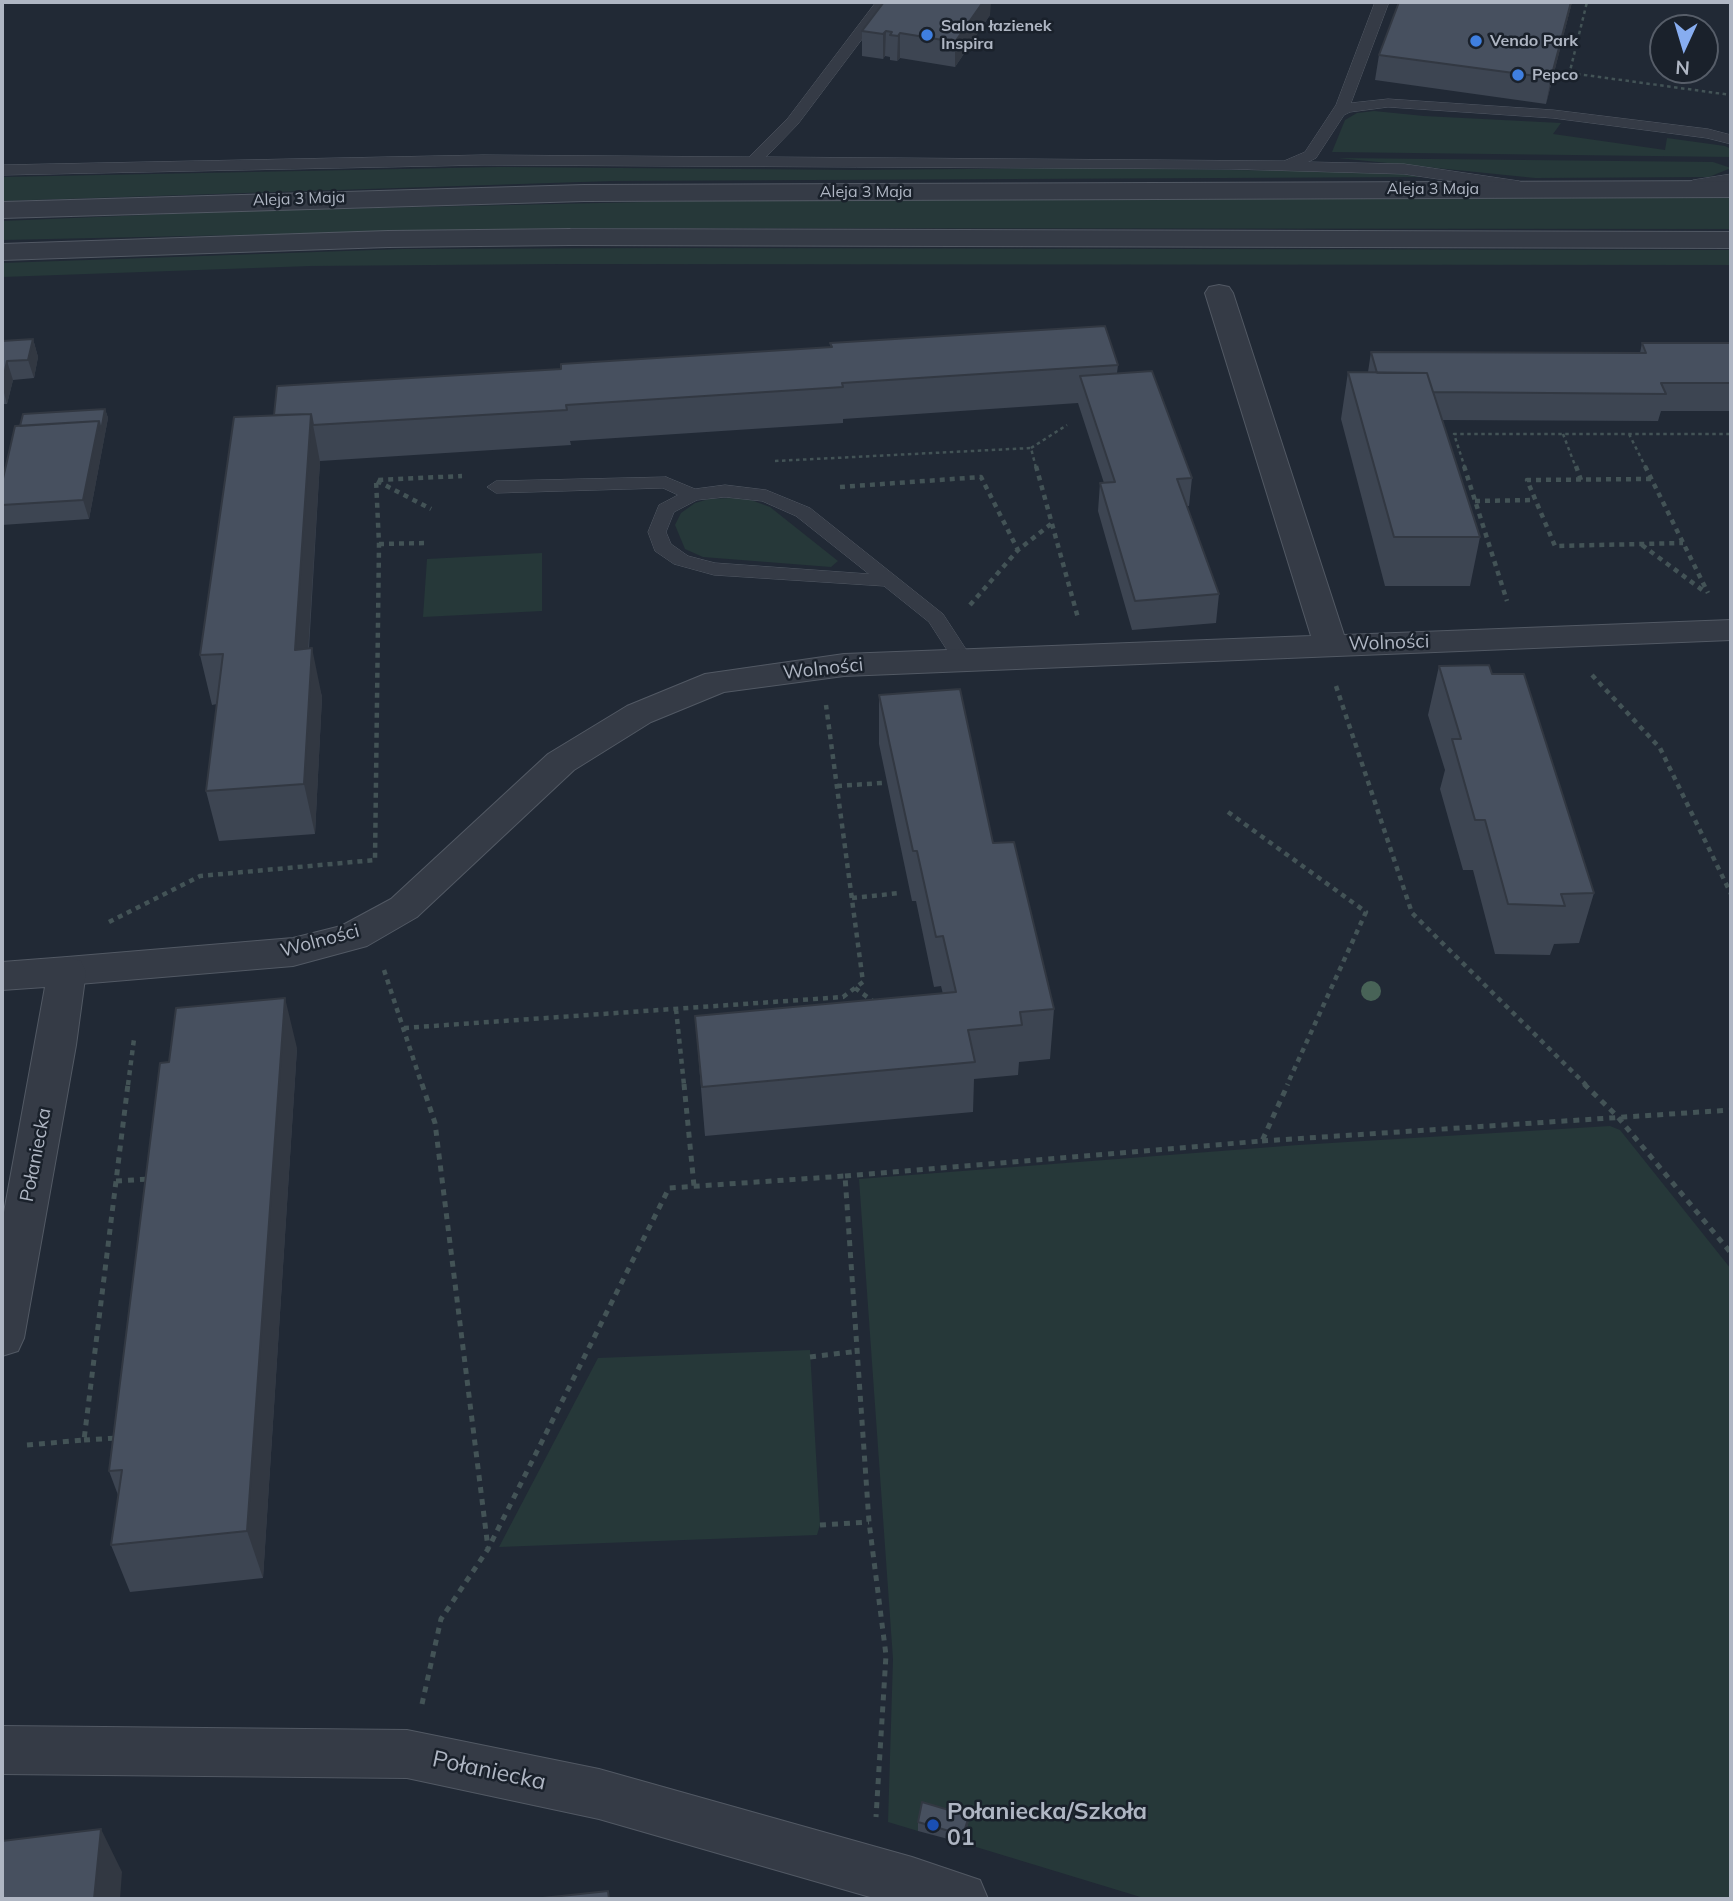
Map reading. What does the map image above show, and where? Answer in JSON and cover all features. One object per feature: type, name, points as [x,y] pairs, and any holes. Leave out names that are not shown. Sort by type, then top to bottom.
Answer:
[{"type":"street","name":"Aleja 3 Maja","points":[[2,210],[233,201],[584,193],[1731,189]]},
{"type":"street","points":[[2,252],[388,239],[557,237],[1731,240]]},
{"type":"street","points":[[1219,293],[1331,661]]},
{"type":"street","name":"Wolności","points":[[2,976],[293,952],[353,936],[404,908],[561,762],[639,714],[717,682],[844,665],[962,660],[1331,661],[1731,630]]},
{"type":"street","name":"Połaniecka","points":[[2,1338],[67,971]]},
{"type":"street","name":"Połaniecka","points":[[2,1749],[407,1754],[599,1794],[961,1899]]},
{"type":"lane","points":[[753,161],[793,121],[884,2]]},
{"type":"lane","points":[[1283,165],[1311,155],[1346,99],[1382,2]]},
{"type":"lane","points":[[1337,113],[1347,108],[1388,103],[1553,114],[1709,134],[1731,140]]},
{"type":"lane","points":[[2,170],[483,160],[1283,165],[1404,169],[1506,184],[1589,189]]},
{"type":"lane","points":[[1645,189],[1731,179]]},
{"type":"lane","points":[[496,487],[666,482],[692,495]]},
{"type":"lane","points":[[890,581],[714,569],[681,560],[662,547],[656,532],[666,509],[692,495],[725,491],[766,496],[803,512],[890,581],[936,618],[962,660]]},
{"type":"path","points":[[1567,81],[1587,2]]},
{"type":"path","points":[[1570,73],[1731,95]]},
{"type":"path","points":[[766,461],[1031,448],[1067,425]]},
{"type":"path","points":[[1563,433],[1581,480]]},
{"type":"path","points":[[1506,601],[1454,434],[1731,434]]},
{"type":"path","points":[[1629,434],[1709,594],[1640,544]]},
{"type":"path","points":[[1031,448],[1080,623]]},
{"type":"path","points":[[376,480],[474,476]]},
{"type":"path","points":[[840,487],[981,477],[1017,551]]},
{"type":"path","points":[[1651,479],[1527,481],[1555,546],[1683,543]]},
{"type":"path","points":[[376,480],[431,509]]},
{"type":"path","points":[[103,925],[200,876],[375,860],[379,544],[376,480]]},
{"type":"path","points":[[1475,501],[1535,500]]},
{"type":"path","points":[[936,618],[970,605],[1017,551],[1051,524]]},
{"type":"path","points":[[379,544],[428,543]]},
{"type":"path","points":[[1331,661],[1412,912],[1617,1116],[1731,1253]]},
{"type":"path","points":[[1587,670],[1660,748],[1731,894]]},
{"type":"path","points":[[404,1028],[843,997],[863,982],[825,698]]},
{"type":"path","points":[[836,786],[882,783]]},
{"type":"path","points":[[1228,812],[1366,912],[1262,1141]]},
{"type":"path","points":[[852,898],[900,893]]},
{"type":"path","points":[[384,970],[435,1123],[488,1549]]},
{"type":"path","points":[[855,988],[884,1009]]},
{"type":"path","points":[[676,1009],[694,1186]]},
{"type":"path","points":[[84,1440],[134,1039]]},
{"type":"path","points":[[421,1706],[441,1619],[488,1549],[669,1188],[1262,1141],[1617,1116],[1731,1111]]},
{"type":"path","points":[[845,1176],[869,1522],[886,1655],[876,1832]]},
{"type":"path","points":[[116,1181],[160,1178]]},
{"type":"path","points":[[810,1357],[859,1351]]},
{"type":"path","points":[[27,1445],[128,1437]]},
{"type":"path","points":[[820,1525],[869,1522]]},
{"type":"shaded area","points":[[1374,111],[1561,123],[1553,134],[1665,150],[1667,138],[1725,146],[1731,149],[1731,157],[1332,152],[1345,120],[1357,113]]},
{"type":"shaded area","points":[[1338,158],[1713,162],[1731,168],[1709,177],[1535,178]]},
{"type":"shaded area","points":[[500,167],[856,170],[1076,168],[1388,172],[1423,177],[612,181],[2,201],[2,177]]},
{"type":"shaded area","points":[[1731,198],[1731,229],[566,228],[2,240],[2,221],[240,211],[734,200]]},
{"type":"shaded area","points":[[402,249],[1731,250],[1731,265],[554,264],[310,266],[2,277],[2,263]]},
{"type":"shaded area","points":[[730,498],[751,500],[770,507],[838,561],[831,567],[703,557],[685,549],[675,525],[681,513],[695,503]]},
{"type":"shaded area","points":[[542,553],[542,611],[423,617],[427,559]]},
{"type":"shaded area","points":[[1610,1126],[1620,1130],[1731,1269],[1731,1899],[1147,1899],[963,1843],[968,1824],[922,1811],[918,1831],[888,1822],[893,1659],[859,1179],[1298,1145]]},
{"type":"shaded area","points":[[810,1350],[820,1525],[817,1535],[499,1547],[598,1358]]},
{"type":"building","points":[[884,2],[983,2],[955,42],[900,33],[898,36],[890,35],[892,32],[886,31],[883,34],[862,31]]},
{"type":"building","name":"Vendo Park","points":[[1399,2],[1571,2],[1551,78],[1379,55]]},
{"type":"building","points":[[1105,326],[1118,365],[566,405],[567,410],[313,425],[311,414],[274,415],[277,386],[561,369],[561,364],[832,347],[830,343]]},
{"type":"building","points":[[33,339],[28,360],[7,361],[2,385],[2,341]]},
{"type":"building","points":[[1642,343],[1731,343],[1731,383],[1661,383],[1666,394],[1433,392],[1427,373],[1377,373],[1371,352],[1646,353]]},
{"type":"building","points":[[1152,371],[1192,478],[1177,479],[1219,594],[1135,601],[1100,483],[1115,482],[1080,376]]},
{"type":"building","points":[[1348,372],[1427,373],[1480,537],[1394,537]]},
{"type":"building","points":[[105,409],[101,431],[99,421],[20,426],[23,414]]},
{"type":"building","points":[[311,414],[295,650],[312,648],[304,784],[206,791],[223,654],[200,655],[234,417]]},
{"type":"building","points":[[99,421],[83,500],[2,505],[2,483],[15,426]]},
{"type":"building","points":[[1489,665],[1492,674],[1524,674],[1594,893],[1561,894],[1565,906],[1508,904],[1485,820],[1475,820],[1452,739],[1461,739],[1439,666]]},
{"type":"building","points":[[960,689],[993,843],[1014,842],[1054,1009],[1020,1012],[1022,1025],[968,1030],[975,1062],[702,1087],[695,1016],[956,992],[943,936],[936,937],[917,851],[913,851],[879,695]]},
{"type":"building","points":[[285,998],[247,1531],[111,1545],[122,1470],[109,1471],[160,1063],[169,1062],[176,1008]]},
{"type":"building","points":[[922,1802],[969,1816],[963,1835],[918,1822]]},
{"type":"building","points":[[101,1829],[94,1899],[2,1899],[2,1841]]},
{"type":"building","points":[[608,1891],[609,1899],[533,1899]]},
{"type":"place","name":"Salon łazienek Inspira","points":[[927,35]]},
{"type":"place","name":"Vendo Park","points":[[1476,41]]},
{"type":"place","name":"Pepco","points":[[1518,75]]},
{"type":"place","name":"Połaniecka/Szkoła 01","points":[[933,1825]]}]
